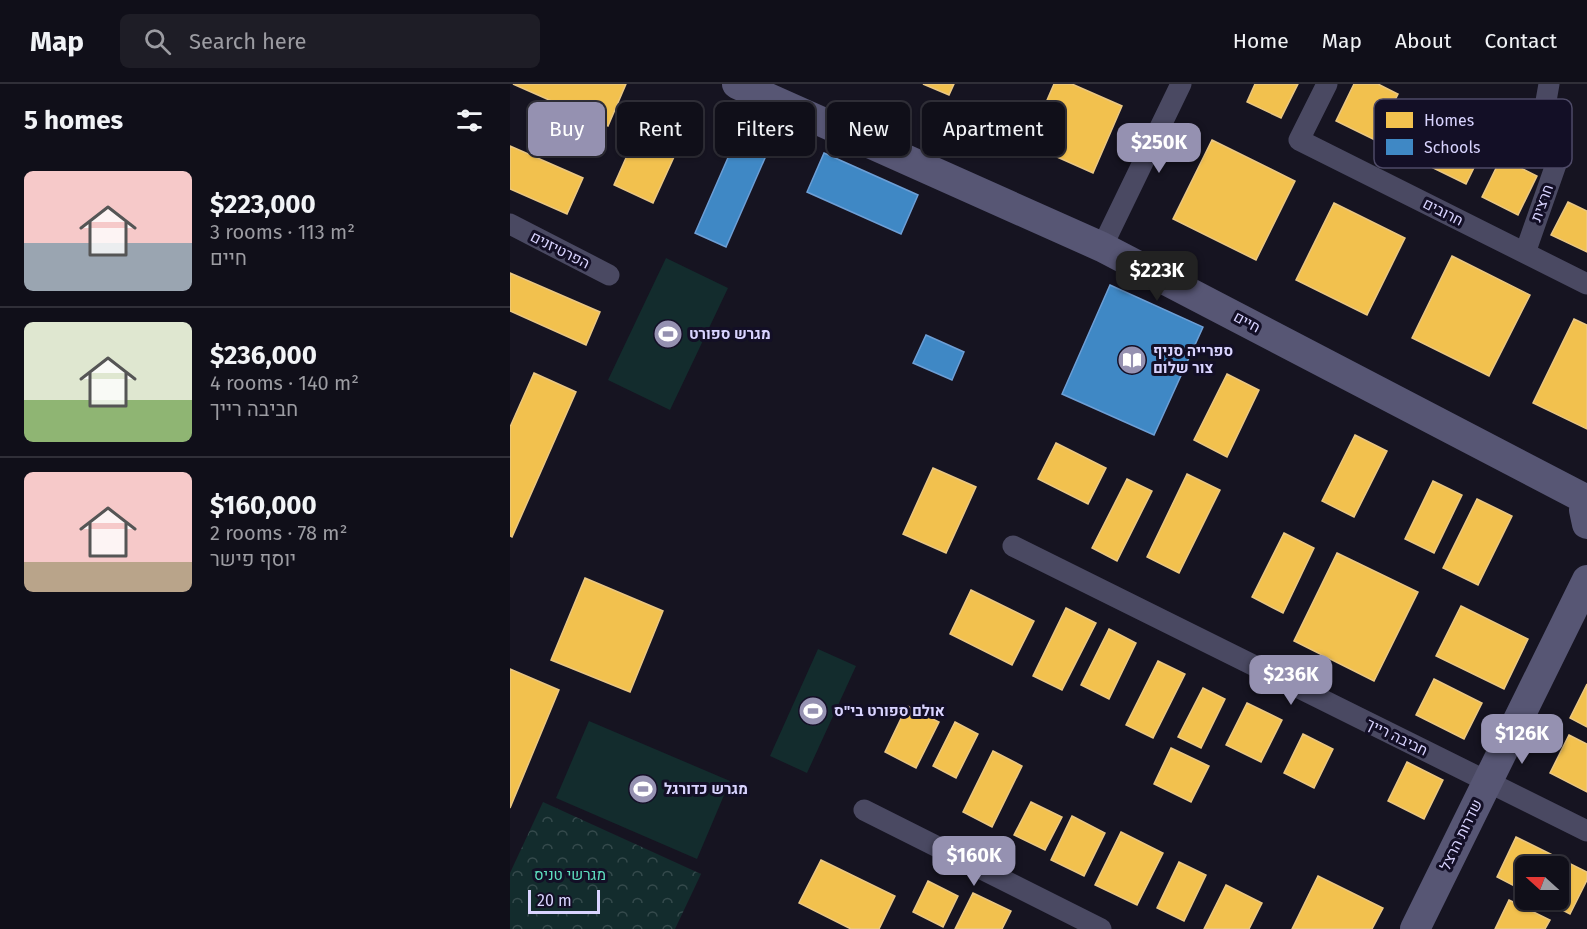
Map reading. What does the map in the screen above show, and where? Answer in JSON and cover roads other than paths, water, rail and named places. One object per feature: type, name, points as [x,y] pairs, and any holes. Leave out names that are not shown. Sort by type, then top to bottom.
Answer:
[{"type":"street","name":"חיים","points":[[737,84],[1102,246],[1587,500]]},
{"type":"street","points":[[1102,246],[1181,84]]},
{"type":"street","name":"חרובים","points":[[1327,84],[1299,140],[1587,284]]},
{"type":"street","name":"חרצית","points":[[1546,99],[1549,84]]},
{"type":"street","name":"חרצית","points":[[1525,253],[1555,168]]},
{"type":"street","name":"הפרטיזנים","points":[[510,224],[609,275]]},
{"type":"street","points":[[1587,500],[1584,510],[1587,524]]},
{"type":"street","name":"חביבה רייך","points":[[1013,546],[1587,831]]},
{"type":"street","name":"שדרות הרצל","points":[[1415,929],[1587,580]]},
{"type":"street","points":[[864,810],[1101,929]]},
{"type":"place","name":"מגרש ספורט","points":[[668,334]]},
{"type":"place","name":"ספרייה סניף צור שלום","points":[[1132,360]]},
{"type":"place","name":"אולם ספורט בי\"ס","points":[[813,711]]},
{"type":"place","name":"מגרש כדורגל","points":[[643,789]]},
{"type":"park label","name":"מגרשי טניס","points":[[570,875]]}]
